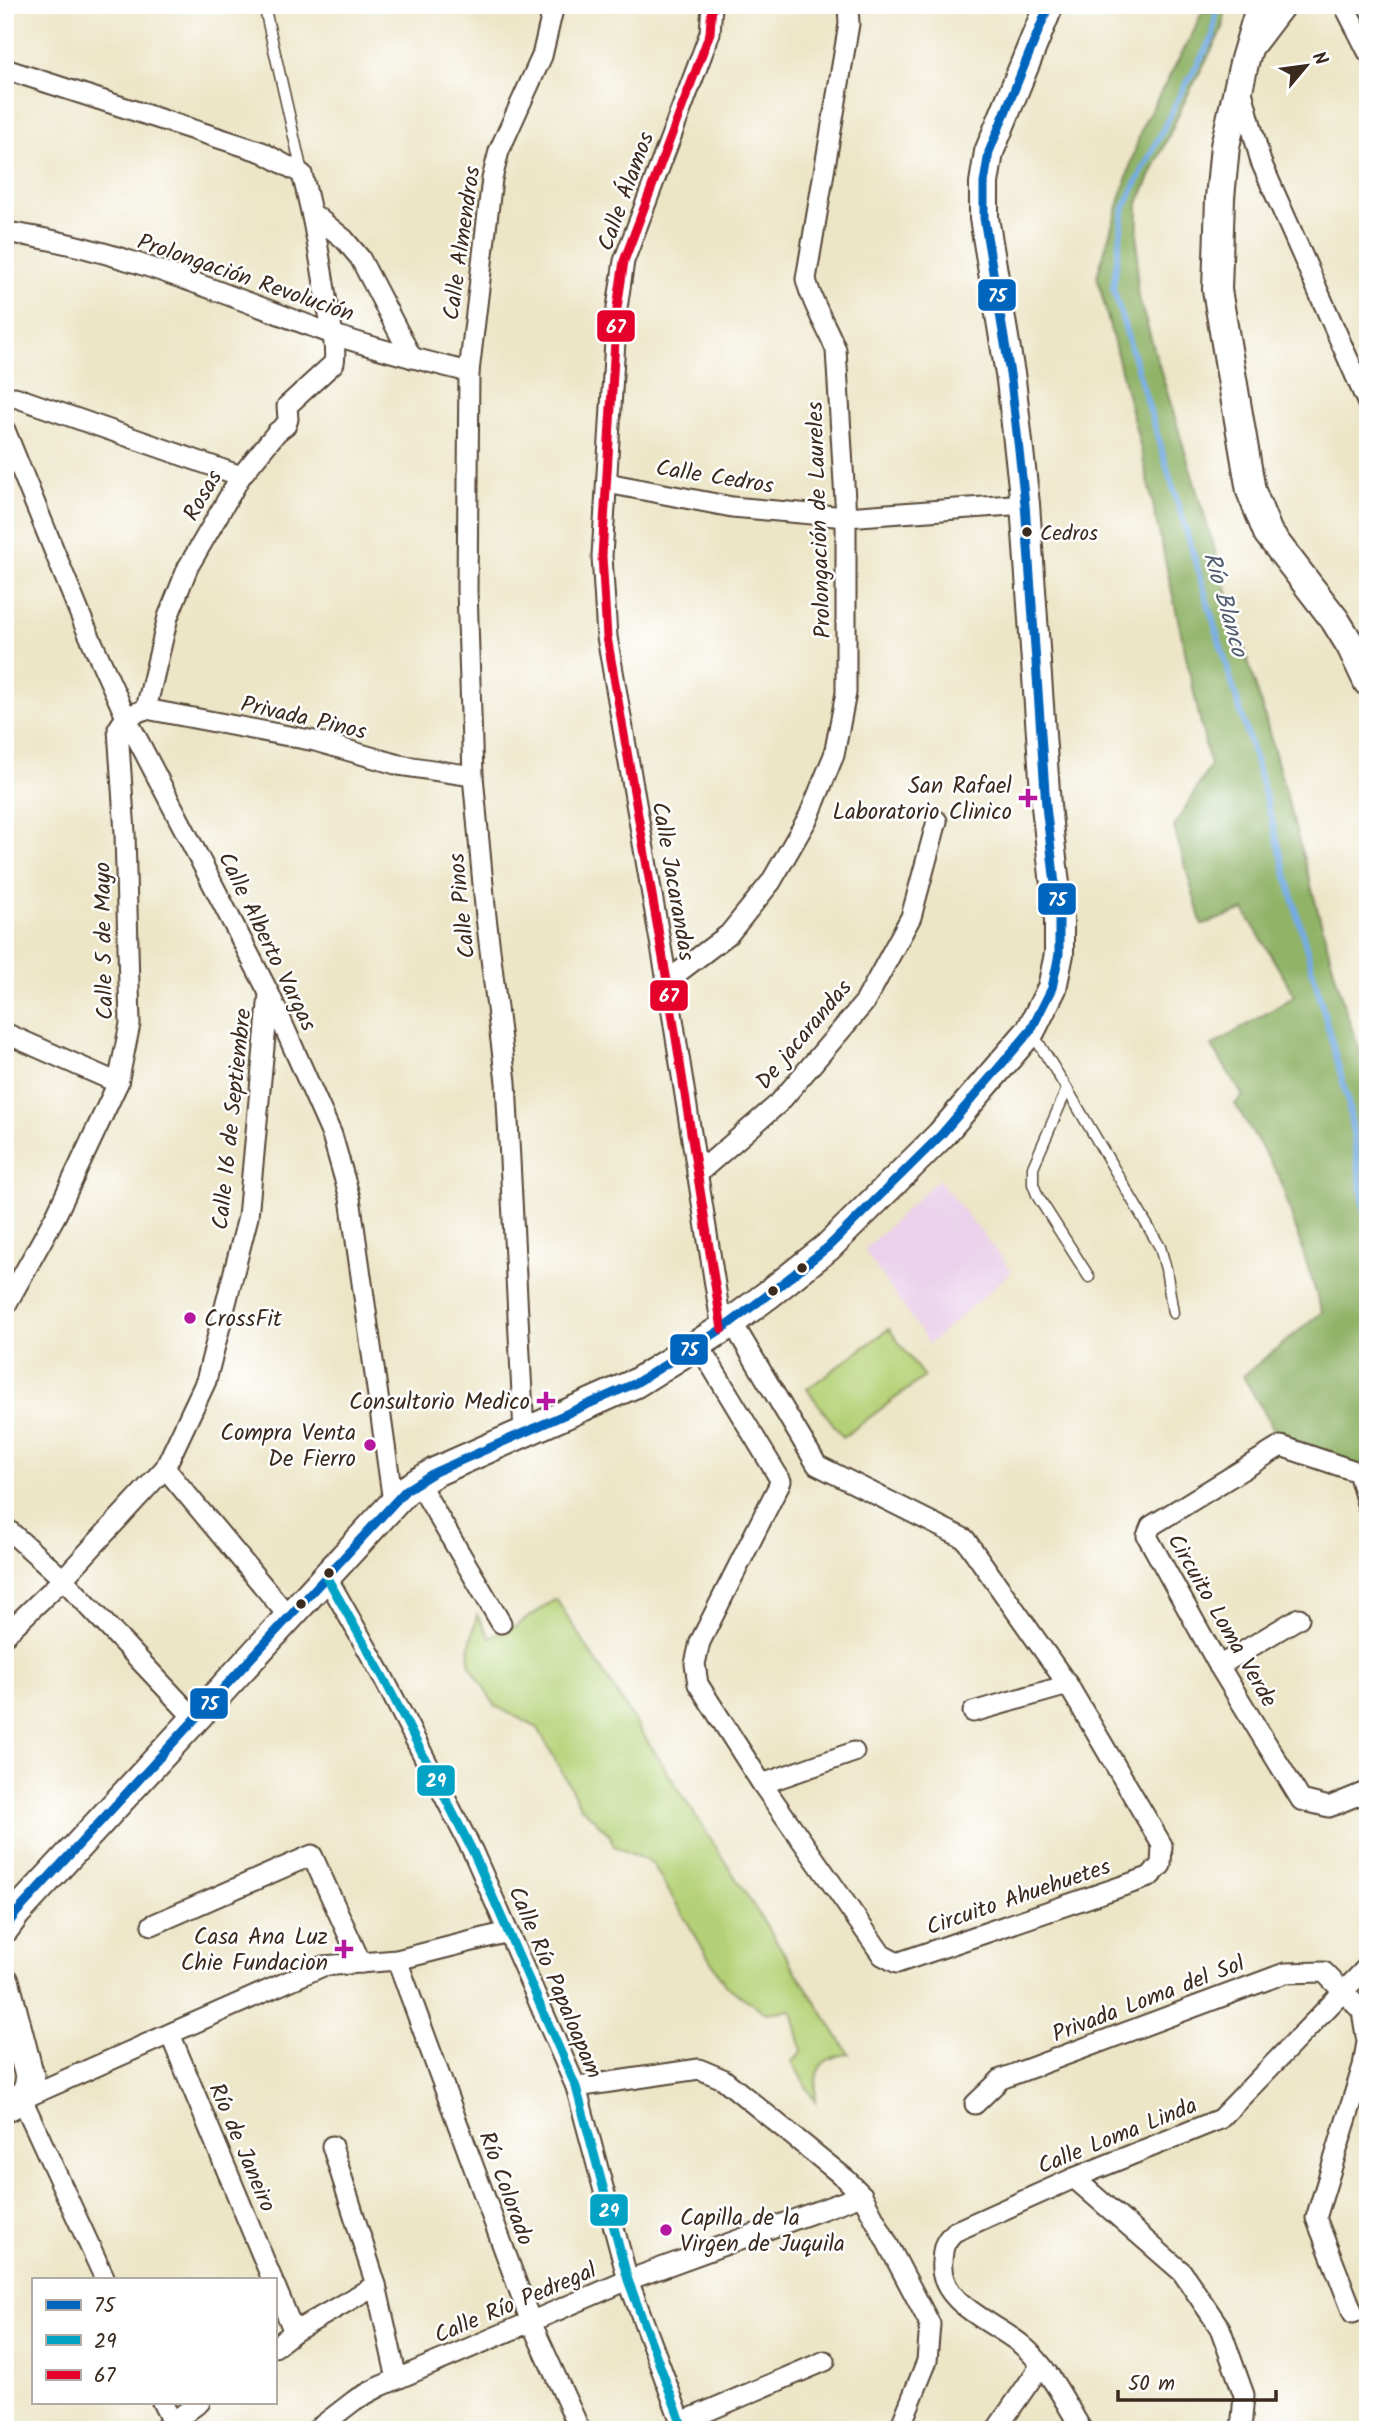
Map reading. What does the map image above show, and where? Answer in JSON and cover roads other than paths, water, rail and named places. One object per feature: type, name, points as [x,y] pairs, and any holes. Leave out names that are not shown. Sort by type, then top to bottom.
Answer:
[{"type":"main road","points":[[5,1928],[393,1502],[435,1472],[615,1394],[652,1374],[727,1325],[828,1247],[941,1135],[1031,1031],[1052,988],[1059,954],[1059,919],[1046,806],[1025,503],[1011,380],[984,218],[984,183],[989,152],[1049,5]]},
{"type":"main road","points":[[1261,5],[1242,70],[1225,146],[1220,198],[1217,290],[1251,491],[1268,533],[1335,620],[1368,682]]},
{"type":"main road","points":[[5,1982],[30,2078],[29,2090],[14,2103]]},
{"type":"street","name":"Calle Almendros","points":[[469,372],[492,179],[499,150],[542,56],[554,5]]},
{"type":"street","name":"Calle Álamos","points":[[607,483],[617,308],[624,261],[710,33],[712,5]]},
{"type":"street","name":"Prolongación de Laureles","points":[[667,981],[729,934],[771,882],[809,816],[834,755],[846,693],[846,517],[836,350],[811,299],[807,279],[849,24],[848,5]]},
{"type":"street","points":[[1286,5],[1242,70],[1261,162],[1366,396]]},
{"type":"street","points":[[1344,5],[1368,52]]},
{"type":"street","points":[[5,69],[262,152],[302,174]]},
{"type":"street","name":"Rosas","points":[[146,709],[168,617],[188,567],[241,476],[277,432],[286,425],[287,406],[331,368],[335,357],[313,214],[302,174]]},
{"type":"street","points":[[313,214],[344,239],[360,258],[412,358]]},
{"type":"street","name":"Prolongación Revolución","points":[[5,232],[47,238],[189,279],[332,333],[412,358],[469,372]]},
{"type":"street","name":"Calle Pinos","points":[[469,372],[467,589],[473,776],[486,917],[506,1082],[524,1433]]},
{"type":"street","points":[[7,400],[15,397],[241,476]]},
{"type":"street","name":"Calle Alberto Vargas","points":[[5,430],[83,624],[126,717],[270,993],[332,1135],[350,1198],[393,1502]]},
{"type":"street","name":"Calle Cedros","points":[[607,483],[732,507],[846,517],[1025,503]]},
{"type":"street","name":"Calle Jacarandas","points":[[607,483],[602,556],[607,637],[667,981],[697,1174],[727,1325]]},
{"type":"street","points":[[126,717],[146,709]]},
{"type":"street","name":"Privada Pinos","points":[[146,709],[315,741],[398,765],[473,776]]},
{"type":"street","name":"Calle 5 de Mayo","points":[[5,1307],[56,1215],[118,1083],[130,1024],[125,833],[118,729],[126,717]]},
{"type":"street","name":"De jacarandas","points":[[697,1174],[779,1103],[866,1002],[911,917],[937,821]]},
{"type":"street","name":"Calle 16 de Septiembre","points":[[5,1635],[63,1579],[165,1468],[206,1381],[248,1217],[270,993]]},
{"type":"street","points":[[5,1033],[118,1083]]},
{"type":"street","name":"Circuito Ahuehuetes","points":[[698,1344],[781,1481],[700,1642],[695,1664],[698,1684],[762,1784],[882,1955],[897,1963],[1149,1877],[1161,1865],[1162,1845],[1068,1685],[965,1539],[817,1465],[727,1325]]},
{"type":"street","name":"Circuito Loma Verde","points":[[1368,1507],[1358,1472],[1281,1446],[1151,1526],[1147,1536],[1219,1666],[1301,1800],[1329,1807],[1368,1791]]},
{"type":"street","points":[[165,1468],[289,1617]]},
{"type":"street","points":[[418,1482],[501,1623]]},
{"type":"street","points":[[5,1527],[63,1579],[195,1719]]},
{"type":"street","name":"Calle Río Papaloapam","points":[[326,1576],[383,1677],[473,1852],[576,2087],[628,2280],[683,2426]]},
{"type":"street","points":[[1219,1666],[1300,1618]]},
{"type":"street","points":[[973,1712],[1068,1685]]},
{"type":"street","points":[[762,1784],[854,1752]]},
{"type":"street","points":[[152,1925],[312,1855],[361,1963]]},
{"type":"street","points":[[105,2278],[14,2103],[323,1966],[397,1960],[508,1932]]},
{"type":"street","name":"Río Colorado","points":[[397,1960],[531,2322],[580,2430]]},
{"type":"street","name":"Calle Loma Linda","points":[[1041,2365],[1023,2345],[966,2308],[952,2294],[941,2269],[944,2242],[954,2232],[1074,2178],[1220,2119],[1368,1966]]},
{"type":"street","name":"Privada Loma del Sol","points":[[975,2104],[1001,2079],[1285,1973],[1324,1972],[1362,2011],[1367,2042],[1363,2066],[1316,2218],[1353,2313]]},
{"type":"street","name":"Río de Janeiro","points":[[170,2034],[272,2278]]},
{"type":"street","points":[[576,2087],[699,2069],[723,2079],[862,2195],[930,2324],[927,2361],[899,2430]]},
{"type":"street","points":[[332,2146],[376,2284],[397,2379]]},
{"type":"street","points":[[1074,2178],[1182,2272],[1220,2328],[1244,2395],[1241,2430]]},
{"type":"street","name":"Calle Río Pedregal","points":[[316,2430],[355,2400],[397,2379],[628,2280],[862,2195]]},
{"type":"street","points":[[276,2346],[294,2332],[376,2284]]},
{"type":"street","points":[[276,2288],[294,2332]]},
{"type":"street","points":[[683,2426],[825,2361]]},
{"type":"street","points":[[996,2430],[1041,2365],[1083,2430]]},
{"type":"street","points":[[163,2404],[170,2427],[198,2404]]},
{"type":"lane","points":[[264,5],[302,174]]},
{"type":"lane","points":[[1031,1031],[1160,1247],[1172,1312]]},
{"type":"lane","points":[[1067,1089],[1033,1167],[1032,1178],[1038,1197],[1089,1277]]},
{"type":"waterway","name":"Río Blanco","points":[[1217,5],[1213,37],[1181,93],[1124,208],[1113,288],[1259,773],[1348,1101],[1368,1229]]},
{"type":"place","name":"Cedros","points":[[1027,532]]},
{"type":"place","name":"San Rafael Laboratorio Clinico","points":[[1028,798]]},
{"type":"place","name":"CrossFit","points":[[190,1318]]},
{"type":"place","name":"Consultorio Medico","points":[[546,1401]]},
{"type":"place","name":"Compra Venta De Fierro","points":[[370,1445]]},
{"type":"place","name":"Casa Ana Luz Chie Fundacion","points":[[344,1949]]},
{"type":"place","name":"Capilla de la Virgen de Juquila","points":[[666,2230]]}]
